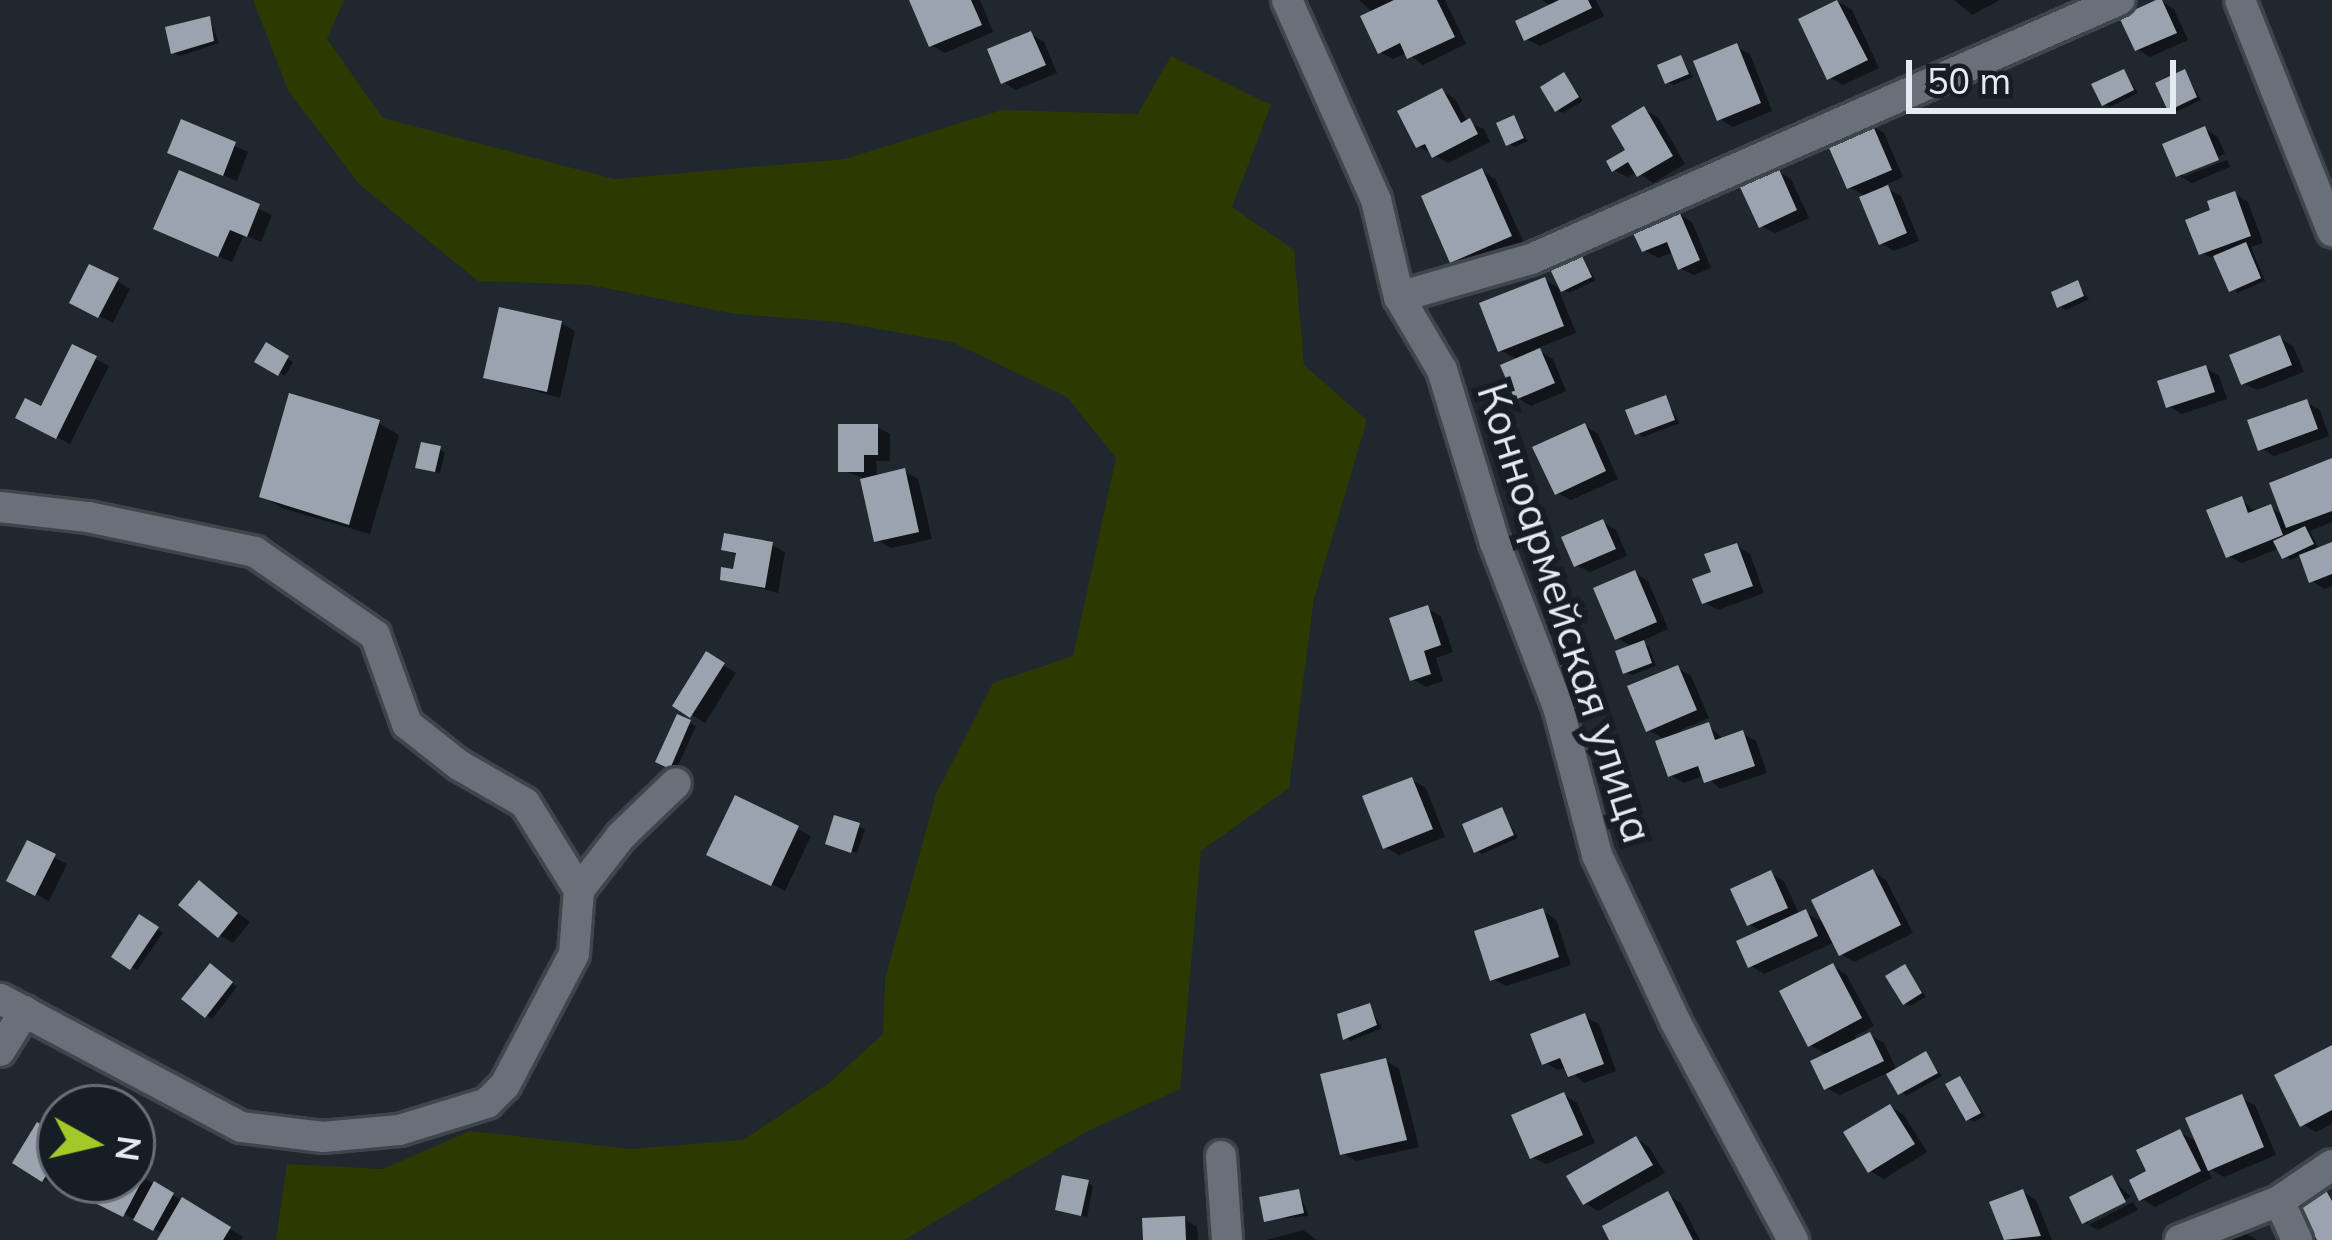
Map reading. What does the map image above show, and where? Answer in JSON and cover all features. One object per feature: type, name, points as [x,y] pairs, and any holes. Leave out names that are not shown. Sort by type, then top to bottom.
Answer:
[{"type":"street","name":"Конноармейская улица","points":[[1287,0],[1376,200],[1399,297],[1442,370],[1495,543],[1558,707],[1598,855],[1675,1021],[1793,1240]]},
{"type":"street","points":[[1399,297],[1531,259],[2119,0]]},
{"type":"street","points":[[2240,0],[2332,231]]},
{"type":"street","points":[[0,507],[88,518],[255,552],[375,635],[407,724],[459,766],[525,803],[579,890]]},
{"type":"street","points":[[0,1051],[12,1005],[241,1126],[323,1137],[399,1130],[487,1103],[505,1084],[574,954],[579,890],[621,836],[676,783]]},
{"type":"street","points":[[1221,1156],[1227,1240]]},
{"type":"street","points":[[2180,1240],[2279,1201],[2332,1165]]},
{"type":"street","points":[[2279,1201],[2297,1240]]},
{"type":"green space","points":[[253,0],[344,0],[327,39],[383,118],[614,179],[845,159],[1002,110],[1138,114],[1171,56],[1271,105],[1232,207],[1294,250],[1304,365],[1367,420],[1314,599],[1289,788],[1201,851],[1180,1089],[1086,1132],[904,1240],[276,1240],[287,1164],[383,1169],[470,1131],[631,1149],[743,1140],[829,1083],[883,1034],[885,979],[936,794],[993,683],[1073,656],[1116,458],[1067,397],[952,342],[839,322],[735,314],[591,285],[478,281],[360,185],[289,92]]},
{"type":"building","points":[[909,0],[971,0],[982,25],[929,47]]},
{"type":"building","points":[[1394,0],[1437,0],[1455,37],[1407,59],[1400,43],[1378,54],[1360,16]]},
{"type":"building","points":[[1559,0],[1588,0],[1592,8],[1524,41],[1515,21]]},
{"type":"building","points":[[1837,0],[1868,60],[1827,80],[1798,19]]},
{"type":"building","points":[[2162,0],[2177,33],[2135,51],[2119,17]]},
{"type":"building","points":[[210,16],[214,41],[171,54],[165,27]]},
{"type":"building","points":[[1031,31],[1046,65],[1001,84],[987,49]]},
{"type":"building","points":[[1737,43],[1761,103],[1717,121],[1693,61]]},
{"type":"building","points":[[1681,55],[1689,74],[1665,84],[1657,65]]},
{"type":"building","points":[[2124,69],[2134,90],[2102,106],[2091,84]]},
{"type":"building","points":[[2185,69],[2197,97],[2168,111],[2155,83]]},
{"type":"building","points":[[1564,72],[1579,97],[1555,112],[1540,87]]},
{"type":"building","points":[[1442,88],[1461,123],[1470,118],[1478,134],[1432,158],[1425,144],[1416,148],[1397,111]]},
{"type":"building","points":[[1644,106],[1673,156],[1637,177],[1628,162],[1612,172],[1606,161],[1625,150],[1611,126]]},
{"type":"building","points":[[1514,115],[1524,138],[1506,146],[1496,123]]},
{"type":"building","points":[[181,119],[236,142],[223,176],[167,153]]},
{"type":"building","points":[[1871,121],[1892,170],[1847,189],[1826,141]]},
{"type":"building","points":[[2205,126],[2219,160],[2176,177],[2162,144]]},
{"type":"building","points":[[1778,167],[1797,210],[1759,228],[1739,185]]},
{"type":"building","points":[[1482,168],[1512,236],[1450,263],[1421,196]]},
{"type":"building","points":[[179,170],[260,204],[247,237],[230,230],[218,257],[153,229]]},
{"type":"building","points":[[1888,185],[1907,233],[1879,245],[1859,197]]},
{"type":"building","points":[[2235,191],[2251,236],[2199,255],[2185,220],[2210,210],[2207,201]]},
{"type":"building","points":[[1679,211],[1700,260],[1678,270],[1667,242],[1642,252],[1632,231]]},
{"type":"building","points":[[2246,242],[2261,278],[2229,292],[2213,256]]},
{"type":"building","points":[[1579,250],[1592,277],[1561,292],[1548,265]]},
{"type":"building","points":[[89,264],[119,278],[98,318],[69,303]]},
{"type":"building","points":[[1545,277],[1564,326],[1498,352],[1479,303]]},
{"type":"building","points":[[2078,280],[2084,296],[2057,308],[2051,292]]},
{"type":"building","points":[[499,307],[562,321],[547,392],[483,378]]},
{"type":"building","points":[[2280,335],[2292,365],[2241,385],[2229,355]]},
{"type":"building","points":[[266,342],[289,356],[278,376],[254,362]]},
{"type":"building","points":[[72,344],[97,356],[56,439],[15,418],[25,398],[41,406]]},
{"type":"building","points":[[1540,348],[1555,383],[1515,400],[1500,365]]},
{"type":"building","points":[[2206,365],[2215,392],[2166,408],[2157,381]]},
{"type":"building","points":[[289,393],[380,420],[349,525],[259,497]]},
{"type":"building","points":[[1666,395],[1675,420],[1635,435],[1625,410]]},
{"type":"building","points":[[2307,399],[2318,429],[2258,451],[2247,420]]},
{"type":"building","points":[[1585,423],[1606,471],[1555,495],[1532,447]]},
{"type":"building","points":[[838,424],[878,424],[878,455],[864,455],[864,472],[838,472]]},
{"type":"building","points":[[421,442],[441,446],[435,472],[415,468]]},
{"type":"building","points":[[2332,458],[2332,511],[2286,528],[2269,483]]},
{"type":"building","points":[[905,468],[919,532],[874,542],[860,479]]},
{"type":"building","points":[[2242,496],[2248,513],[2271,504],[2283,535],[2226,558],[2206,510]]},
{"type":"building","points":[[1603,519],[1616,549],[1574,567],[1561,537]]},
{"type":"building","points":[[2305,526],[2314,544],[2282,559],[2273,541]]},
{"type":"building","points":[[724,533],[773,542],[765,588],[720,580],[721,567],[733,569],[736,553],[721,550]]},
{"type":"building","points":[[2332,542],[2332,574],[2309,583],[2299,555]]},
{"type":"building","points":[[1737,543],[1753,586],[1702,604],[1692,579],[1711,572],[1704,554]]},
{"type":"building","points":[[1635,570],[1657,622],[1615,640],[1593,588]]},
{"type":"building","points":[[1428,605],[1441,645],[1424,651],[1431,674],[1410,681],[1389,618]]},
{"type":"building","points":[[1644,640],[1652,663],[1623,674],[1615,651]]},
{"type":"building","points":[[706,651],[725,663],[690,718],[672,706]]},
{"type":"building","points":[[1678,665],[1697,710],[1646,732],[1627,686]]},
{"type":"building","points":[[677,714],[691,720],[670,769],[655,762]]},
{"type":"building","points":[[1709,722],[1715,740],[1743,730],[1755,766],[1704,783],[1698,766],[1668,777],[1655,741]]},
{"type":"building","points":[[1412,777],[1433,829],[1383,849],[1362,796]]},
{"type":"building","points":[[735,795],[799,826],[771,886],[706,855]]},
{"type":"building","points":[[1502,807],[1514,835],[1474,853],[1462,824]]},
{"type":"building","points":[[834,815],[860,823],[851,853],[825,844]]},
{"type":"building","points":[[27,840],[56,854],[35,896],[6,881]]},
{"type":"building","points":[[1873,869],[1901,925],[1839,956],[1811,900]]},
{"type":"building","points":[[1771,870],[1788,908],[1747,926],[1730,889]]},
{"type":"building","points":[[199,880],[238,913],[218,938],[178,905]]},
{"type":"building","points":[[1543,908],[1559,957],[1490,981],[1474,931]]},
{"type":"building","points":[[1806,909],[1818,936],[1748,968],[1736,941]]},
{"type":"building","points":[[139,914],[159,927],[130,970],[111,957]]},
{"type":"building","points":[[210,963],[233,982],[205,1018],[181,999]]},
{"type":"building","points":[[1833,963],[1862,1018],[1808,1047],[1779,991]]},
{"type":"building","points":[[1905,964],[1922,993],[1903,1005],[1885,976]]},
{"type":"building","points":[[1370,1003],[1377,1025],[1343,1040],[1337,1014]]},
{"type":"building","points":[[1585,1013],[1604,1064],[1568,1077],[1560,1058],[1542,1065],[1530,1034]]},
{"type":"building","points":[[1870,1032],[1884,1061],[1824,1090],[1810,1061]]},
{"type":"building","points":[[2332,1045],[2332,1110],[2300,1127],[2274,1075]]},
{"type":"building","points":[[1926,1051],[1938,1073],[1898,1095],[1886,1074]]},
{"type":"building","points":[[1386,1058],[1407,1140],[1340,1155],[1320,1074]]},
{"type":"building","points":[[1960,1076],[1981,1113],[1966,1121],[1945,1084]]},
{"type":"building","points":[[1564,1092],[1583,1135],[1530,1159],[1511,1115]]},
{"type":"building","points":[[2242,1094],[2264,1147],[2208,1171],[2185,1118]]},
{"type":"building","points":[[1890,1104],[1915,1144],[1868,1173],[1843,1132]]},
{"type":"building","points":[[36,1124],[36,1178],[12,1163]]},
{"type":"building","points":[[2180,1129],[2201,1171],[2139,1201],[2129,1180],[2146,1171],[2136,1150]]},
{"type":"building","points":[[1636,1136],[1653,1165],[1583,1205],[1566,1176]]},
{"type":"building","points":[[1062,1175],[1089,1180],[1081,1216],[1055,1210]]},
{"type":"building","points":[[2112,1175],[2126,1202],[2082,1224],[2069,1197]]},
{"type":"building","points":[[156,1182],[174,1193],[153,1231],[133,1220],[142,1204],[156,1204]]},
{"type":"building","points":[[2321,1182],[2332,1201],[2332,1240],[2317,1240],[2294,1198]]},
{"type":"building","points":[[1299,1189],[1304,1213],[1264,1222],[1259,1197]]},
{"type":"building","points":[[2023,1189],[2041,1236],[2004,1240],[1989,1202]]},
{"type":"building","points":[[1668,1191],[1693,1240],[1609,1240],[1602,1226]]},
{"type":"building","points":[[182,1197],[231,1227],[223,1240],[157,1240]]},
{"type":"building","points":[[97,1204],[130,1204],[123,1217]]},
{"type":"building","points":[[1185,1216],[1186,1240],[1143,1240],[1142,1218]]}]
